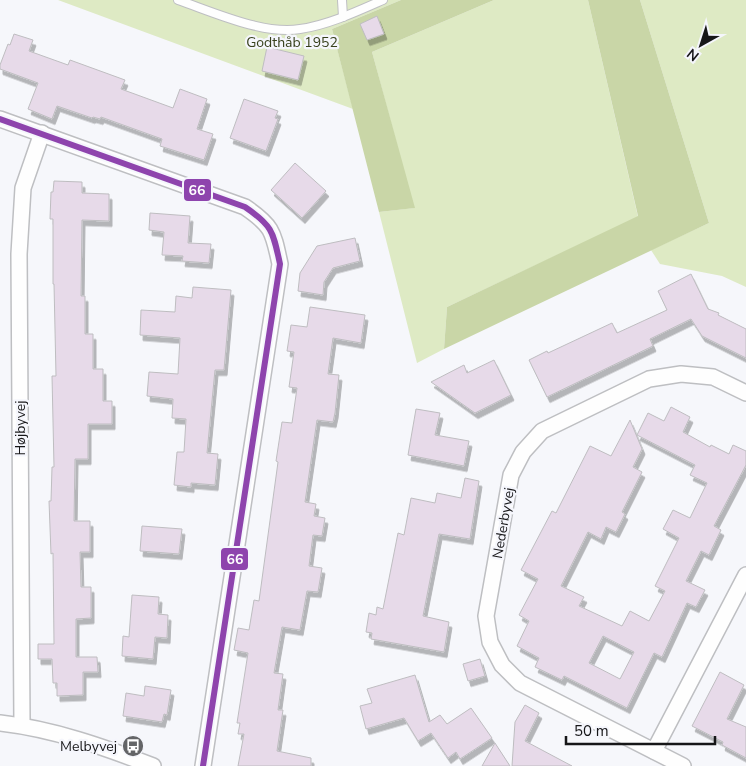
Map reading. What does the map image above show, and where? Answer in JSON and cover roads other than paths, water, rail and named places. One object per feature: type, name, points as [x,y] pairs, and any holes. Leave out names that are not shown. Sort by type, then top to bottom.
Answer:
[{"type":"street","points":[[0,119],[245,207],[264,220],[275,238],[280,264],[203,766]]},
{"type":"street","name":"Højbyvej","points":[[22,725],[20,254],[23,188],[42,133]]},
{"type":"street","name":"Nederbyvej","points":[[683,766],[520,683],[502,664],[490,642],[486,616],[512,474],[523,452],[542,431],[649,379],[681,374],[713,377],[746,393]]},
{"type":"street","points":[[654,751],[746,575]]},
{"type":"street","points":[[0,722],[22,725],[107,748],[153,766]]},
{"type":"lane","points":[[178,0],[248,24],[277,29],[300,29],[343,17],[383,0]]},
{"type":"lane","points":[[342,0],[343,17]]},
{"type":"place","name":"Melbyvej","points":[[133,746]]},
{"type":"park label","name":"Godthåb 1952","points":[[292,42]]}]
